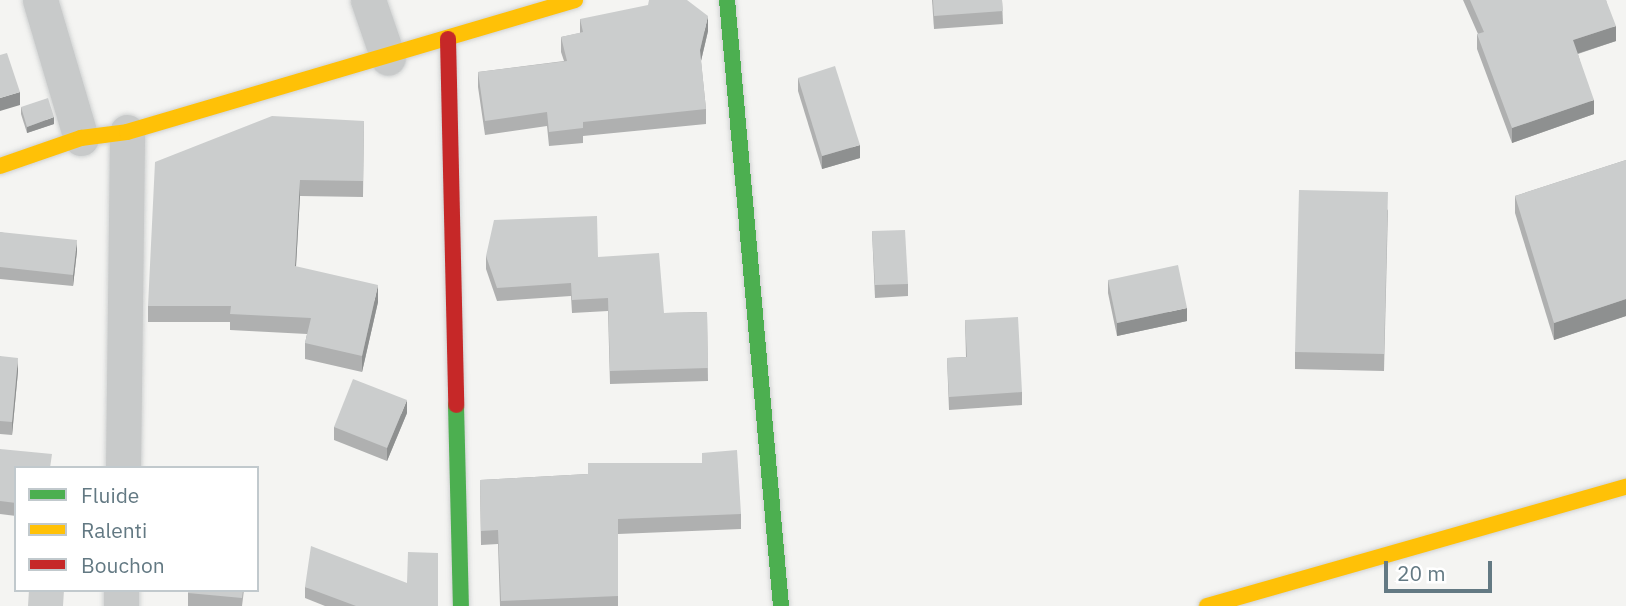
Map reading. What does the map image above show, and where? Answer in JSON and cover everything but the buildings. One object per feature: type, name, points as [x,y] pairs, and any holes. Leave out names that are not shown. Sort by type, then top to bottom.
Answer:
[{"type":"street","points":[[40,0],[81,138]]},
{"type":"street","points":[[368,0],[388,58]]},
{"type":"street","points":[[0,166],[81,138],[127,132],[388,58],[575,0]]},
{"type":"street","points":[[727,0],[781,606]]},
{"type":"street","points":[[448,39],[460,606]]},
{"type":"street","points":[[123,466],[127,132]]},
{"type":"street","points":[[1207,606],[1626,486]]},
{"type":"traffic: fast","points":[[727,0],[781,606]]},
{"type":"traffic: fast","points":[[456,405],[461,606]]},
{"type":"traffic: slow","points":[[0,166],[81,138],[127,132],[575,0]]},
{"type":"traffic: slow","points":[[1207,606],[1626,487]]},
{"type":"traffic: jam","points":[[448,39],[456,405]]}]
